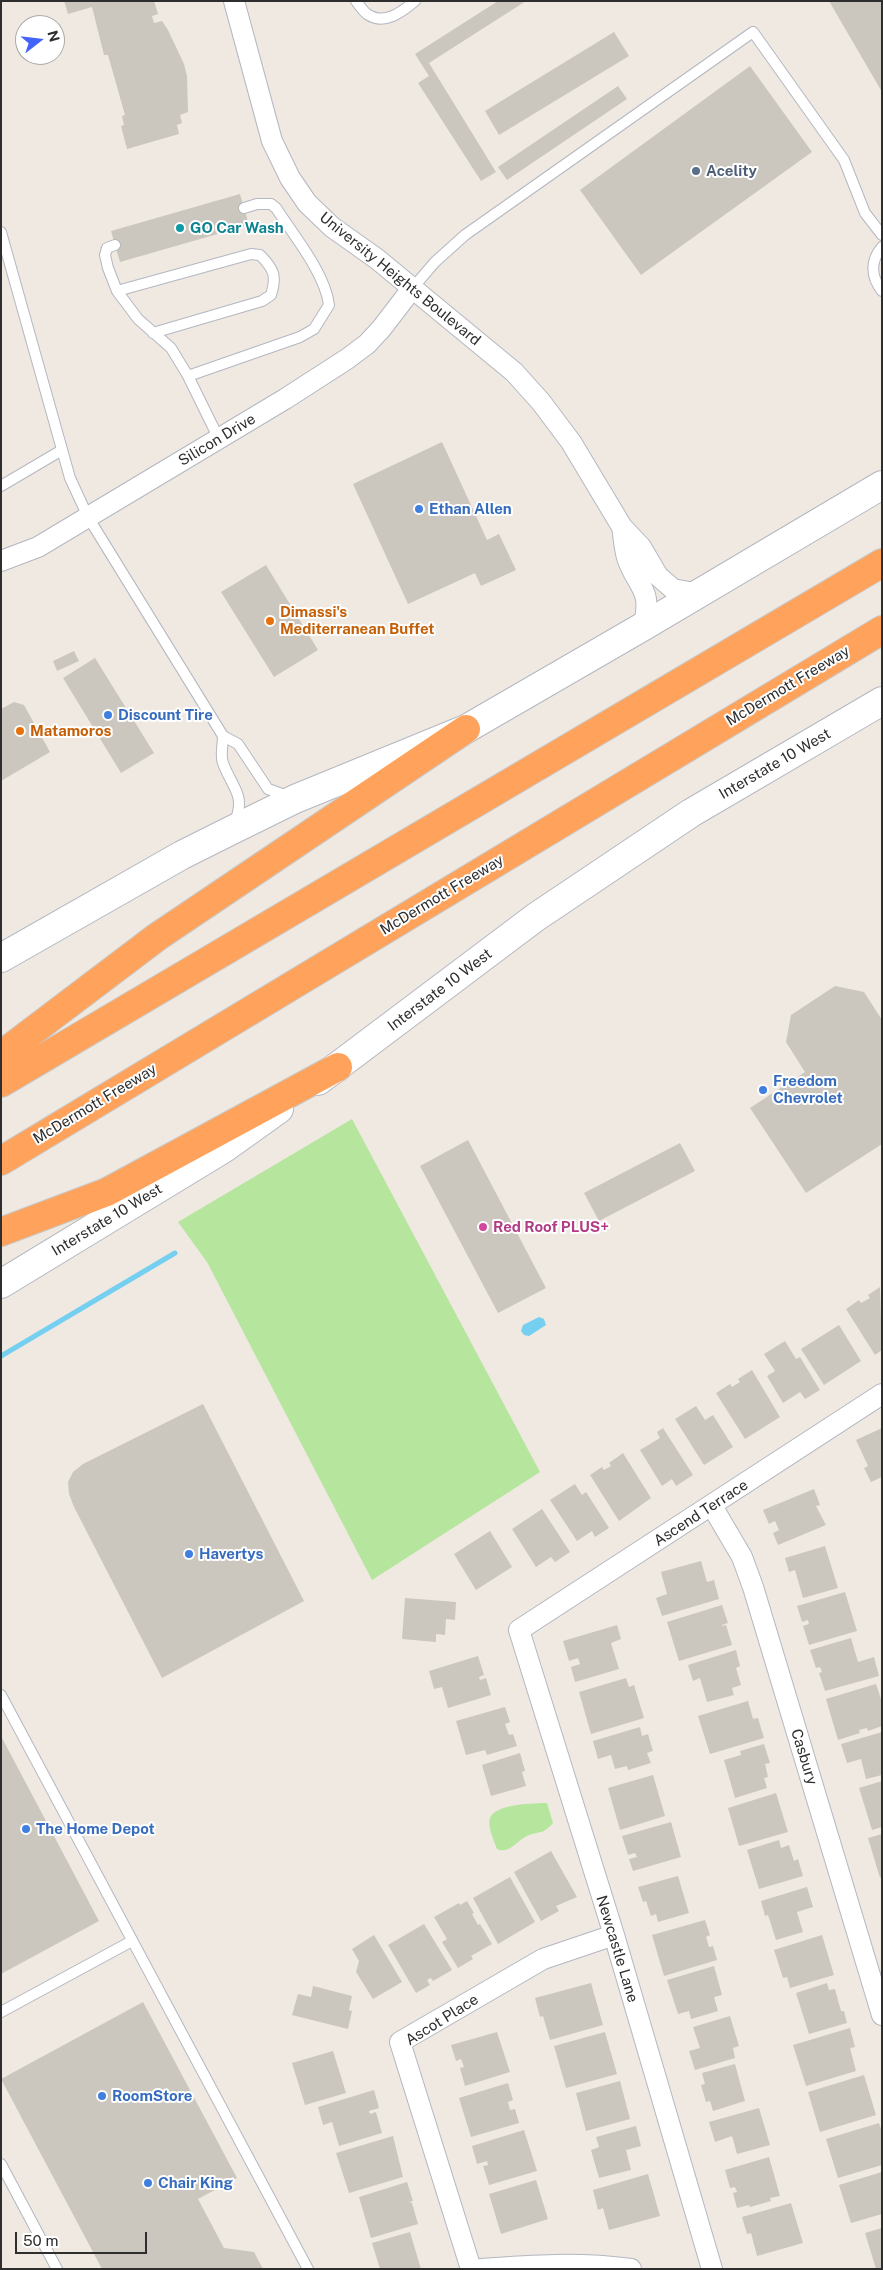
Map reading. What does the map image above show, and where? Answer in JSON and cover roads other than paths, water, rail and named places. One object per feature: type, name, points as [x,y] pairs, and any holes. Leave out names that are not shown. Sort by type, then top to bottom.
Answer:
[{"type":"highway","points":[[1,1083],[882,563]]},
{"type":"highway","name":"McDermott Freeway","points":[[1,1160],[882,630]]},
{"type":"highway","points":[[1,1055],[157,937],[466,728]]},
{"type":"highway","points":[[1,1232],[107,1192],[338,1067]]},
{"type":"main road","points":[[1,958],[182,855],[232,830],[295,799],[466,728],[699,594],[882,485]]},
{"type":"main road","name":"Interstate 10 West","points":[[1,1284],[223,1149],[338,1067],[544,911],[690,814],[882,701]]},
{"type":"street","name":"University Heights Boulevard","points":[[234,1],[272,141],[290,178],[307,203],[332,228],[377,259],[411,290],[514,372],[541,402],[571,442],[622,527],[641,547],[658,576],[673,589],[699,594]]},
{"type":"street","name":"Silicon Drive","points":[[1,561],[38,547],[285,400],[367,344],[411,290]]},
{"type":"street","name":"University Heights Boulevard","points":[[622,527],[628,562],[644,590],[648,606],[644,626]]},
{"type":"street","name":"Ascend Terrace","points":[[519,1630],[882,1394]]},
{"type":"street","name":"Casbury","points":[[712,1506],[742,1557],[753,1587],[882,2015]]},
{"type":"street","name":"Newcastle Lane","points":[[519,1630],[614,1935],[712,2269]]},
{"type":"street","name":"Ascot Place","points":[[471,2269],[400,2042],[544,1959],[614,1935]]},
{"type":"street","points":[[481,2269],[553,2264],[600,2265],[630,2269]]},
{"type":"lane","points":[[356,1],[367,14],[377,18],[398,15],[415,1]]},
{"type":"lane","points":[[411,290],[435,262],[465,235],[753,32],[844,160],[865,213],[882,235]]},
{"type":"lane","points":[[188,376],[300,337],[314,329],[329,305],[328,293],[321,279],[276,208],[272,204],[266,203],[244,208]]},
{"type":"lane","points":[[1,232],[70,478],[88,517],[224,736],[238,744],[268,789],[295,799]]},
{"type":"lane","points":[[115,245],[107,248],[105,255],[117,291],[123,302],[170,348],[188,376],[219,439]]},
{"type":"lane","points":[[882,247],[873,265],[876,283],[882,291]]},
{"type":"lane","points":[[117,291],[251,254],[260,255],[274,273],[275,282],[271,295],[262,301],[153,333]]},
{"type":"lane","points":[[1,486],[62,450]]},
{"type":"lane","points":[[224,736],[222,761],[239,793],[240,809],[232,830]]},
{"type":"lane","points":[[1,1695],[308,2269]]},
{"type":"lane","points":[[1,2012],[132,1941]]},
{"type":"lane","points":[[1,2164],[57,2269]]},
{"type":"water","points":[[539,1317],[544,1319],[546,1325],[529,1336],[524,1335],[521,1331],[523,1325]]},
{"type":"waterway","points":[[1,1356],[175,1253]]},
{"type":"place","name":"Acelity","points":[[696,171]]},
{"type":"place","name":"GO Car Wash","points":[[180,228]]},
{"type":"place","name":"Ethan Allen","points":[[419,509]]},
{"type":"place","name":"Dimassi's Mediterranean Buffet","points":[[270,621]]},
{"type":"place","name":"Discount Tire","points":[[108,715]]},
{"type":"place","name":"Matamoros","points":[[20,731]]},
{"type":"place","name":"Freedom Chevrolet","points":[[763,1090]]},
{"type":"place","name":"Red Roof PLUS+","points":[[483,1227]]},
{"type":"place","name":"Havertys","points":[[189,1554]]},
{"type":"place","name":"The Home Depot","points":[[26,1829]]},
{"type":"place","name":"RoomStore","points":[[102,2096]]},
{"type":"place","name":"Chair King","points":[[148,2183]]}]
